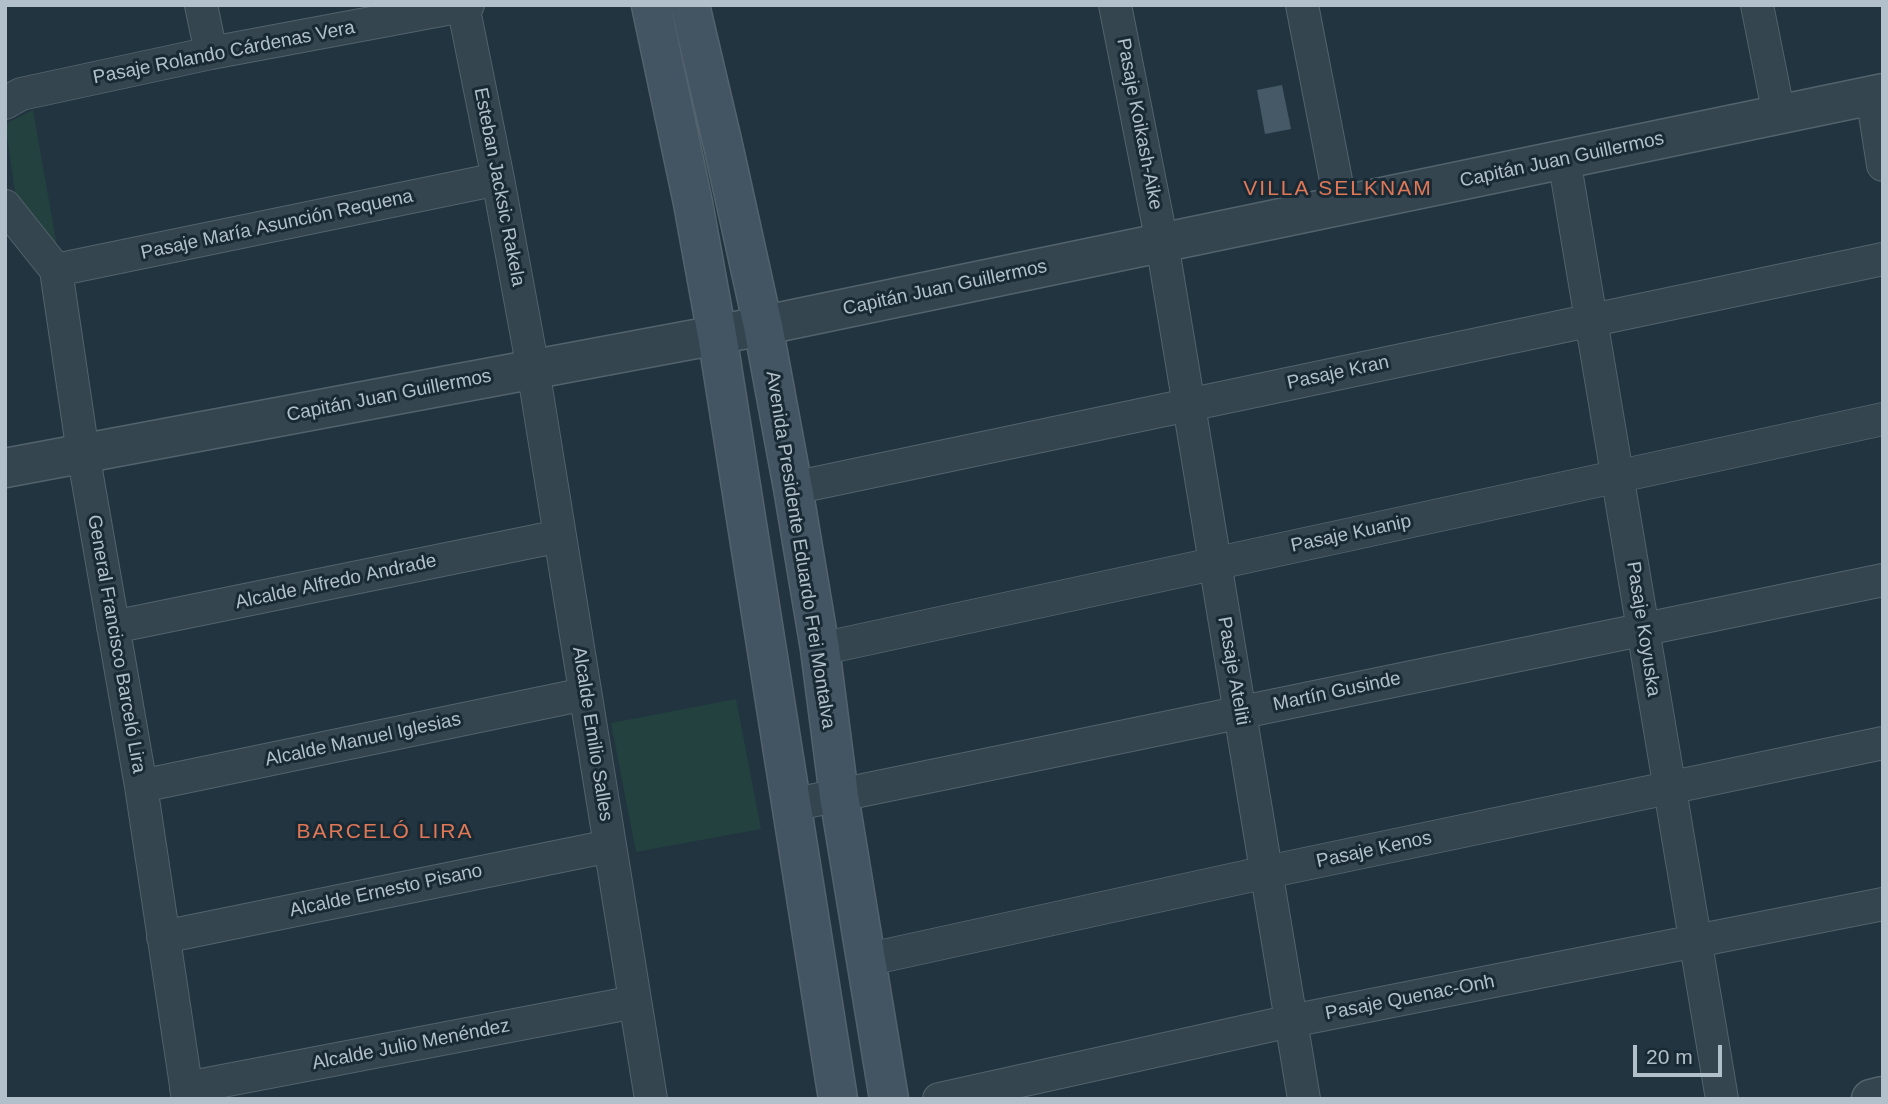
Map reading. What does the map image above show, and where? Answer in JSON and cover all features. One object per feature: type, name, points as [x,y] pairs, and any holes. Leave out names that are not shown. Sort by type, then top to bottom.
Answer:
[{"type":"main road","points":[[651,5],[693,203],[717,335],[838,1099]]},
{"type":"main road","name":"Avenida Presidente Eduardo Frei Montalva","points":[[690,5],[762,326],[793,488],[820,649],[839,796],[889,1099]]},
{"type":"street","points":[[201,5],[211,53]]},
{"type":"street","name":"Pasaje Koikash-Aike","points":[[1115,5],[1162,243]]},
{"type":"street","points":[[1302,5],[1341,206]]},
{"type":"street","points":[[1757,5],[1779,115]]},
{"type":"street","name":"Pasaje Rolando Cárdenas Vera","points":[[13,99],[211,53],[465,6]]},
{"type":"street","name":"Esteban Jacksic Rakela","points":[[465,6],[533,369]]},
{"type":"street","points":[[1877,94],[1883,165]]},
{"type":"street","name":"Capitán Juan Guillermos","points":[[5,468],[717,335],[1877,94]]},
{"type":"street","name":"Pasaje Koyuska","points":[[1564,159],[1722,1099]]},
{"type":"street","name":"Pasaje María Asunción Requena","points":[[56,270],[498,179]]},
{"type":"street","points":[[5,206],[56,270]]},
{"type":"street","name":"Pasaje Ateliti","points":[[1162,243],[1304,1099]]},
{"type":"street","name":"Pasaje Kran","points":[[793,488],[1883,259]]},
{"type":"street","name":"General Francisco Barceló Lira","points":[[56,270],[83,453],[141,786],[187,1094]]},
{"type":"street","name":"Alcalde Emilio Salles","points":[[533,369],[651,1099]]},
{"type":"street","name":"Pasaje Kuanip","points":[[820,649],[1883,419]]},
{"type":"street","name":"Alcalde Alfredo Andrade","points":[[113,628],[560,536]]},
{"type":"street","name":"Martín Gusinde","points":[[791,805],[1883,580]]},
{"type":"street","name":"Alcalde Manuel Iglesias","points":[[141,786],[585,694]]},
{"type":"street","name":"Pasaje Kenos","points":[[865,960],[1267,872],[1883,743]]},
{"type":"street","name":"Alcalde Ernesto Pisano","points":[[163,937],[610,846]]},
{"type":"street","name":"Pasaje Quenac-Onh","points":[[939,1099],[1292,1021],[1883,904]]},
{"type":"street","name":"Alcalde Julio Menéndez","points":[[187,1094],[635,1002]]},
{"type":"street","points":[[1871,1099],[1883,1096]]},
{"type":"green space","points":[[33,110],[57,246],[16,199],[5,124]]},
{"type":"green space","points":[[736,699],[761,829],[636,852],[611,723]]},
{"type":"building","points":[[1282,85],[1291,129],[1265,134],[1257,90]]},
{"type":"district","name":"VILLA SELKNAM","points":[[1338,189]]},
{"type":"district","name":"BARCELÓ LIRA","points":[[385,832]]}]
